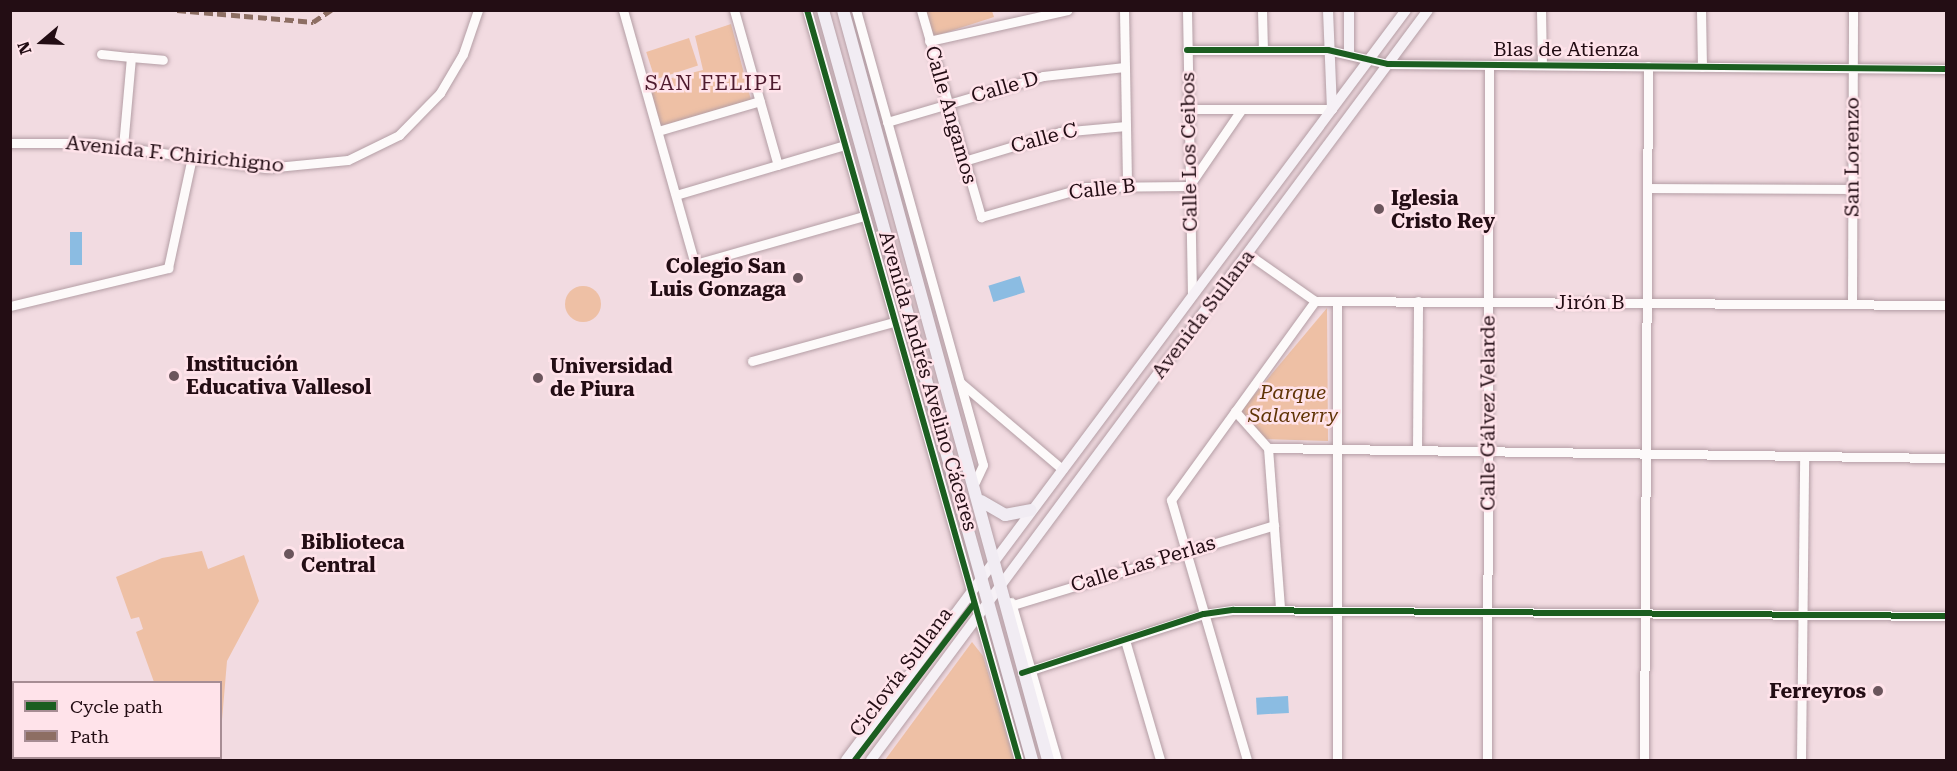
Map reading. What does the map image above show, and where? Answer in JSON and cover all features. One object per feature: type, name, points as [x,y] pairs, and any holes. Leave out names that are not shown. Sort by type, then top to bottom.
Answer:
[{"type":"highway","name":"Avenida Andrés Avelino Cáceres","points":[[823,10],[986,606],[1032,760]]},
{"type":"highway","name":"Avenida Andrés Avelino Cáceres","points":[[843,10],[997,558],[1001,583],[1027,672],[1048,760]]},
{"type":"highway","points":[[981,501],[1005,514],[1031,510]]},
{"type":"main road","points":[[1328,10],[1332,109]]},
{"type":"main road","points":[[1349,10],[1349,52]]},
{"type":"main road","name":"Avenida Sullana","points":[[846,760],[1192,293],[1406,10]]},
{"type":"main road","name":"Avenida Sullana","points":[[871,760],[1428,10]]},
{"type":"main road","points":[[1192,293],[1207,309]]},
{"type":"main road","points":[[1009,541],[1025,550]]},
{"type":"street","name":"Avenida F. Chirichigno","points":[[10,143],[123,147],[266,168],[318,166],[386,144],[440,93],[463,54],[478,10]]},
{"type":"street","points":[[734,10],[778,165]]},
{"type":"street","name":"Avenida Andrés Avelino Cáceres","points":[[807,10],[1019,760]]},
{"type":"street","name":"Avenida Andrés Avelino Cáceres","points":[[856,10],[983,465],[975,482]]},
{"type":"street","name":"Calle Angamos","points":[[921,10],[983,218]]},
{"type":"street","points":[[930,41],[1068,10]]},
{"type":"street","points":[[1124,10],[1127,185]]},
{"type":"street","name":"Calle Los Ceibos","points":[[1187,10],[1192,293]]},
{"type":"street","points":[[1262,10],[1263,50]]},
{"type":"street","points":[[1541,10],[1542,65]]},
{"type":"street","points":[[1701,10],[1702,67]]},
{"type":"street","name":"San Lorenzo","points":[[1852,304],[1853,10]]},
{"type":"street","points":[[626,11],[695,264],[864,216]]},
{"type":"street","name":"Blas de Atienza","points":[[1187,50],[1328,50],[1349,52],[1388,64],[1947,69]]},
{"type":"street","points":[[100,54],[163,60]]},
{"type":"street","points":[[123,147],[131,57]]},
{"type":"street","name":"Calle Gálvez Velarde","points":[[1487,760],[1489,65]]},
{"type":"street","points":[[1644,760],[1648,66]]},
{"type":"street","name":"Calle D","points":[[887,123],[1061,72],[1125,67]]},
{"type":"street","points":[[658,131],[760,101]]},
{"type":"street","points":[[1188,109],[1332,109]]},
{"type":"street","points":[[1189,186],[1241,110]]},
{"type":"street","name":"Calle C","points":[[964,160],[1075,129],[1126,126]]},
{"type":"street","points":[[676,195],[845,145]]},
{"type":"street","points":[[10,306],[168,268],[192,157]]},
{"type":"street","name":"Calle B","points":[[983,218],[1078,189],[1127,185],[1189,186]]},
{"type":"street","points":[[1647,188],[1852,189]]},
{"type":"street","points":[[1247,760],[1171,500],[1315,301],[1248,254]]},
{"type":"street","name":"Jirón B","points":[[1315,301],[1947,305]]},
{"type":"street","points":[[1337,301],[1337,760]]},
{"type":"street","points":[[1417,450],[1418,301]]},
{"type":"street","points":[[752,361],[894,322]]},
{"type":"street","points":[[961,383],[1062,469]]},
{"type":"street","points":[[1235,411],[1268,448],[1280,609]]},
{"type":"street","points":[[1268,448],[1947,458]]},
{"type":"street","points":[[1801,760],[1804,456]]},
{"type":"street","name":"Calle Las Perlas","points":[[1013,605],[1185,549],[1274,525]]},
{"type":"street","name":"Avenida Andrés Avelino Cáceres","points":[[1001,583],[1013,605],[1027,672],[1057,760]]},
{"type":"street","points":[[1027,672],[1204,615],[1280,609],[1947,616]]},
{"type":"street","points":[[1125,640],[1160,760]]},
{"type":"green space","points":[[926,11],[992,11],[994,17],[932,37]]},
{"type":"green space","points":[[731,24],[751,100],[657,127],[644,85],[703,70],[695,36]]},
{"type":"green space","points":[[689,38],[698,66],[655,79],[646,52]]},
{"type":"green space","points":[[583,286],[595,292],[601,304],[595,316],[583,322],[571,316],[565,304],[571,292]]},
{"type":"green space","name":"Parque Salaverry","points":[[1327,308],[1328,441],[1263,439],[1239,413]]},
{"type":"green space","points":[[202,551],[208,569],[244,555],[259,601],[227,661],[222,720],[222,681],[154,681],[136,632],[143,629],[139,617],[131,619],[116,577],[162,558]]},
{"type":"green space","points":[[972,642],[983,656],[1014,760],[885,760]]},
{"type":"water","points":[[70,232],[82,232],[82,265],[70,265]]},
{"type":"water","points":[[1020,276],[1025,292],[993,302],[988,286]]},
{"type":"water","points":[[1288,696],[1289,713],[1257,715],[1256,698]]},
{"type":"marked path","points":[[177,10],[313,22],[331,10]]},
{"type":"cycle path","points":[[807,10],[1019,760]]},
{"type":"cycle path","points":[[1187,50],[1328,50],[1388,64],[1946,69]]},
{"type":"cycle path","name":"Ciclovía Sullana","points":[[855,760],[974,604]]},
{"type":"cycle path","points":[[1022,673],[1204,614],[1234,610],[1946,616]]},
{"type":"place","name":"Iglesia Cristo Rey","points":[[1379,209]]},
{"type":"place","name":"Colegio San Luis Gonzaga","points":[[798,278]]},
{"type":"place","name":"Institución Educativa Vallesol","points":[[174,376]]},
{"type":"place","name":"Universidad de Piura","points":[[538,378]]},
{"type":"place","name":"Biblioteca Central","points":[[289,554]]},
{"type":"place","name":"Ferreyros","points":[[1878,691]]},
{"type":"district","name":"SAN FELIPE","points":[[714,83]]}]
